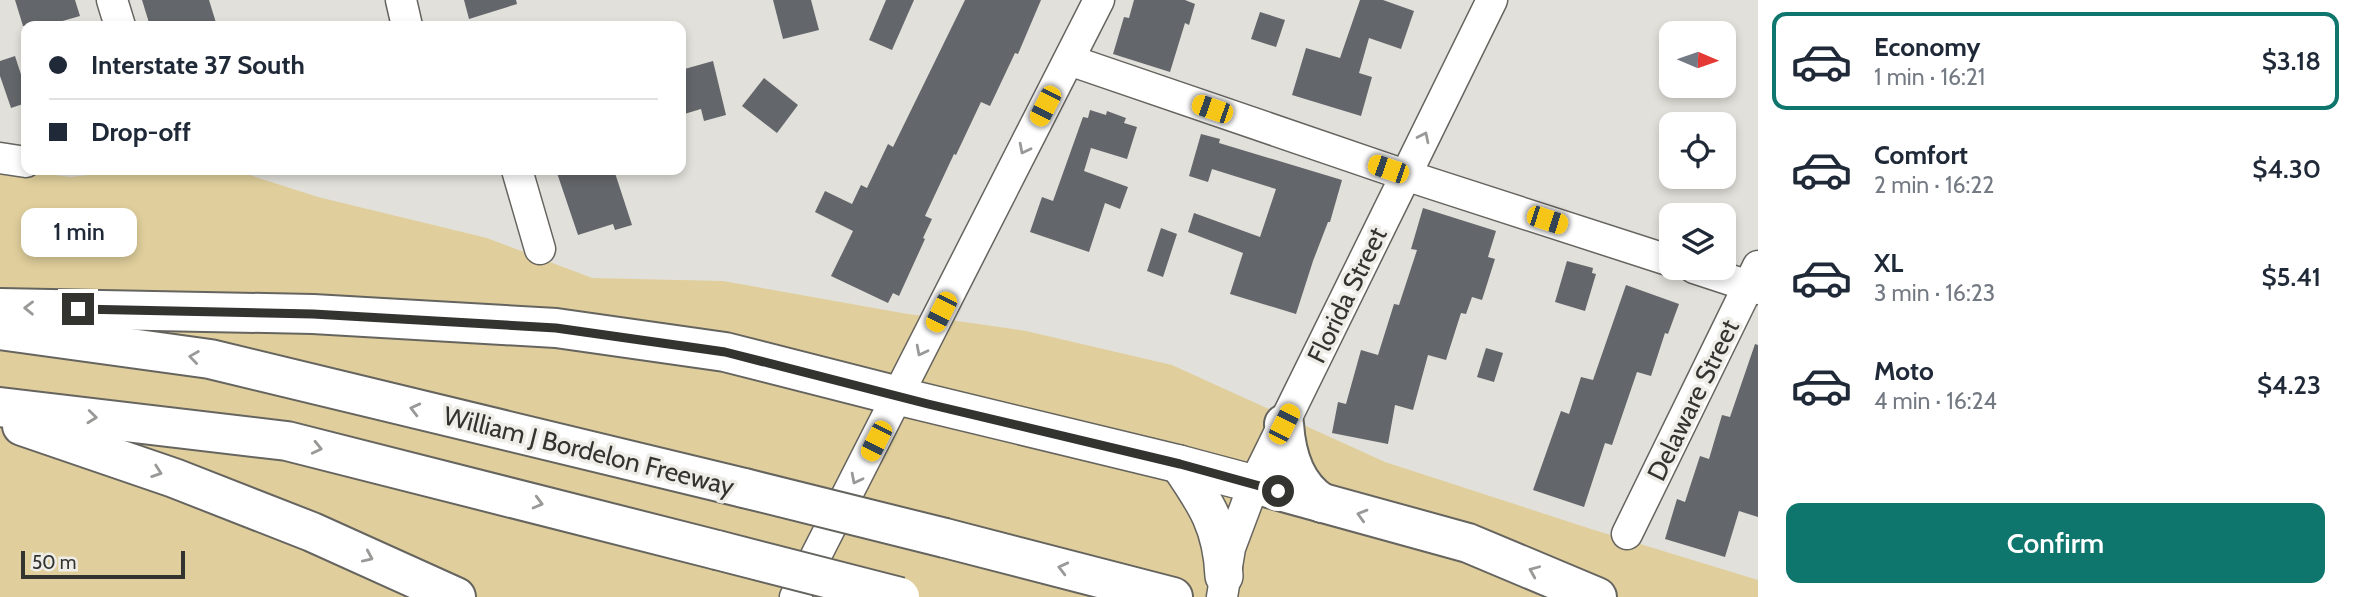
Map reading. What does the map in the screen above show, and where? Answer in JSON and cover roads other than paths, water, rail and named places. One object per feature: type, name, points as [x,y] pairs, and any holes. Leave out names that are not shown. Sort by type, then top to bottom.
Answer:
[{"type":"highway","points":[[0,308],[313,314],[556,328],[725,352],[898,396]]},
{"type":"highway","name":"William J Bordelon Freeway","points":[[0,330],[210,359],[744,488],[1173,597]]},
{"type":"highway","points":[[0,407],[287,441],[402,468],[900,597]]},
{"type":"highway","points":[[0,418],[200,488],[312,532],[456,597]]},
{"type":"highway","points":[[1284,424],[1285,441],[1296,475],[1312,497],[1322,503]]},
{"type":"highway","points":[[1254,484],[1468,543],[1597,597]]},
{"type":"main road","points":[[898,396],[1254,484]]},
{"type":"main road","points":[[1180,464],[1213,516],[1219,536],[1223,587]]},
{"type":"street","points":[[112,0],[118,21]]},
{"type":"street","points":[[401,0],[406,21]]},
{"type":"street","points":[[795,597],[1099,0]]},
{"type":"street","name":"Florida Street","points":[[1223,587],[1230,548],[1254,484],[1492,0]]},
{"type":"street","points":[[1069,60],[1405,175],[1659,257]]},
{"type":"street","points":[[518,175],[540,249]]},
{"type":"street","points":[[1736,276],[1755,280]]},
{"type":"street","name":"Delaware Street","points":[[1627,534],[1755,280]]}]
